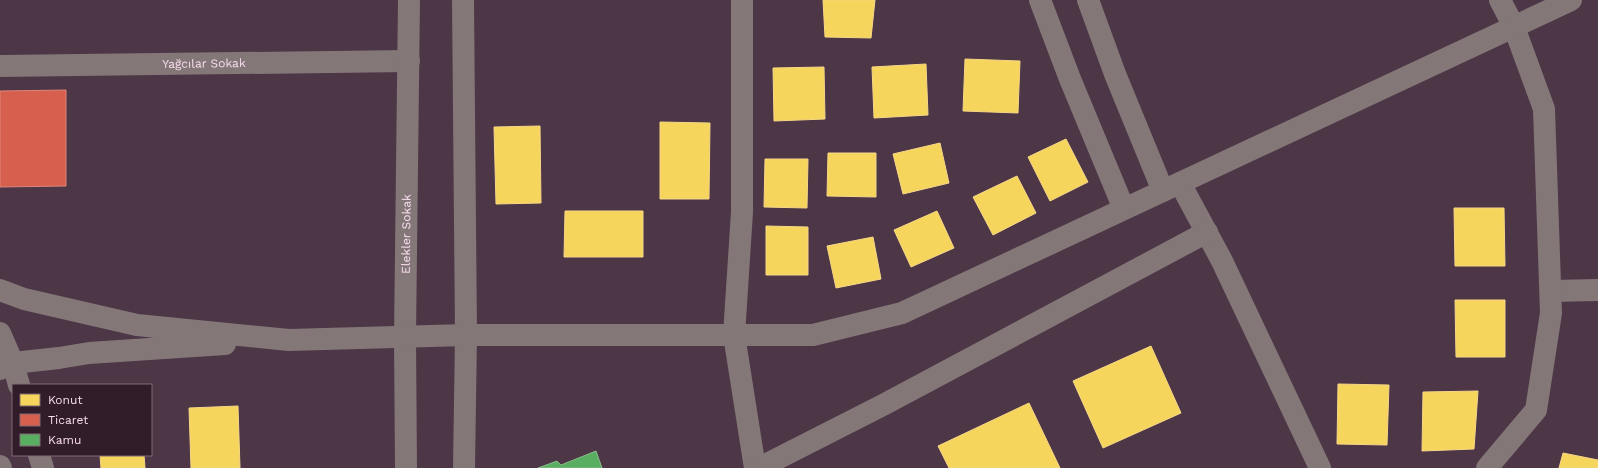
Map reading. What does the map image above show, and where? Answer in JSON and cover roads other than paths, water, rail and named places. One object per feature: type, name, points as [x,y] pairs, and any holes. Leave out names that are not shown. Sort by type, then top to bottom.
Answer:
[{"type":"street","name":"Elekler Sokak","points":[[406,468],[405,338],[409,0]]},
{"type":"street","points":[[463,0],[466,335],[464,468]]},
{"type":"street","points":[[742,0],[742,212],[734,335],[755,468]]},
{"type":"street","points":[[1040,0],[1073,86],[1124,209]]},
{"type":"street","points":[[1088,0],[1115,74],[1172,187],[1207,232],[1320,468]]},
{"type":"street","points":[[1487,468],[1536,410],[1551,313],[1544,109],[1514,27],[1500,0]]},
{"type":"street","points":[[7,366],[89,353],[290,340],[405,338],[466,335],[813,335],[902,313],[1571,0]]},
{"type":"street","name":"Yağcılar Sokak","points":[[0,66],[408,60]]},
{"type":"street","points":[[759,468],[883,405],[1207,232]]},
{"type":"street","points":[[0,290],[24,299],[137,325],[290,340]]},
{"type":"street","points":[[1551,291],[1598,290]]},
{"type":"street","points":[[0,333],[7,366],[18,384]]},
{"type":"street","points":[[39,456],[43,468]]}]
